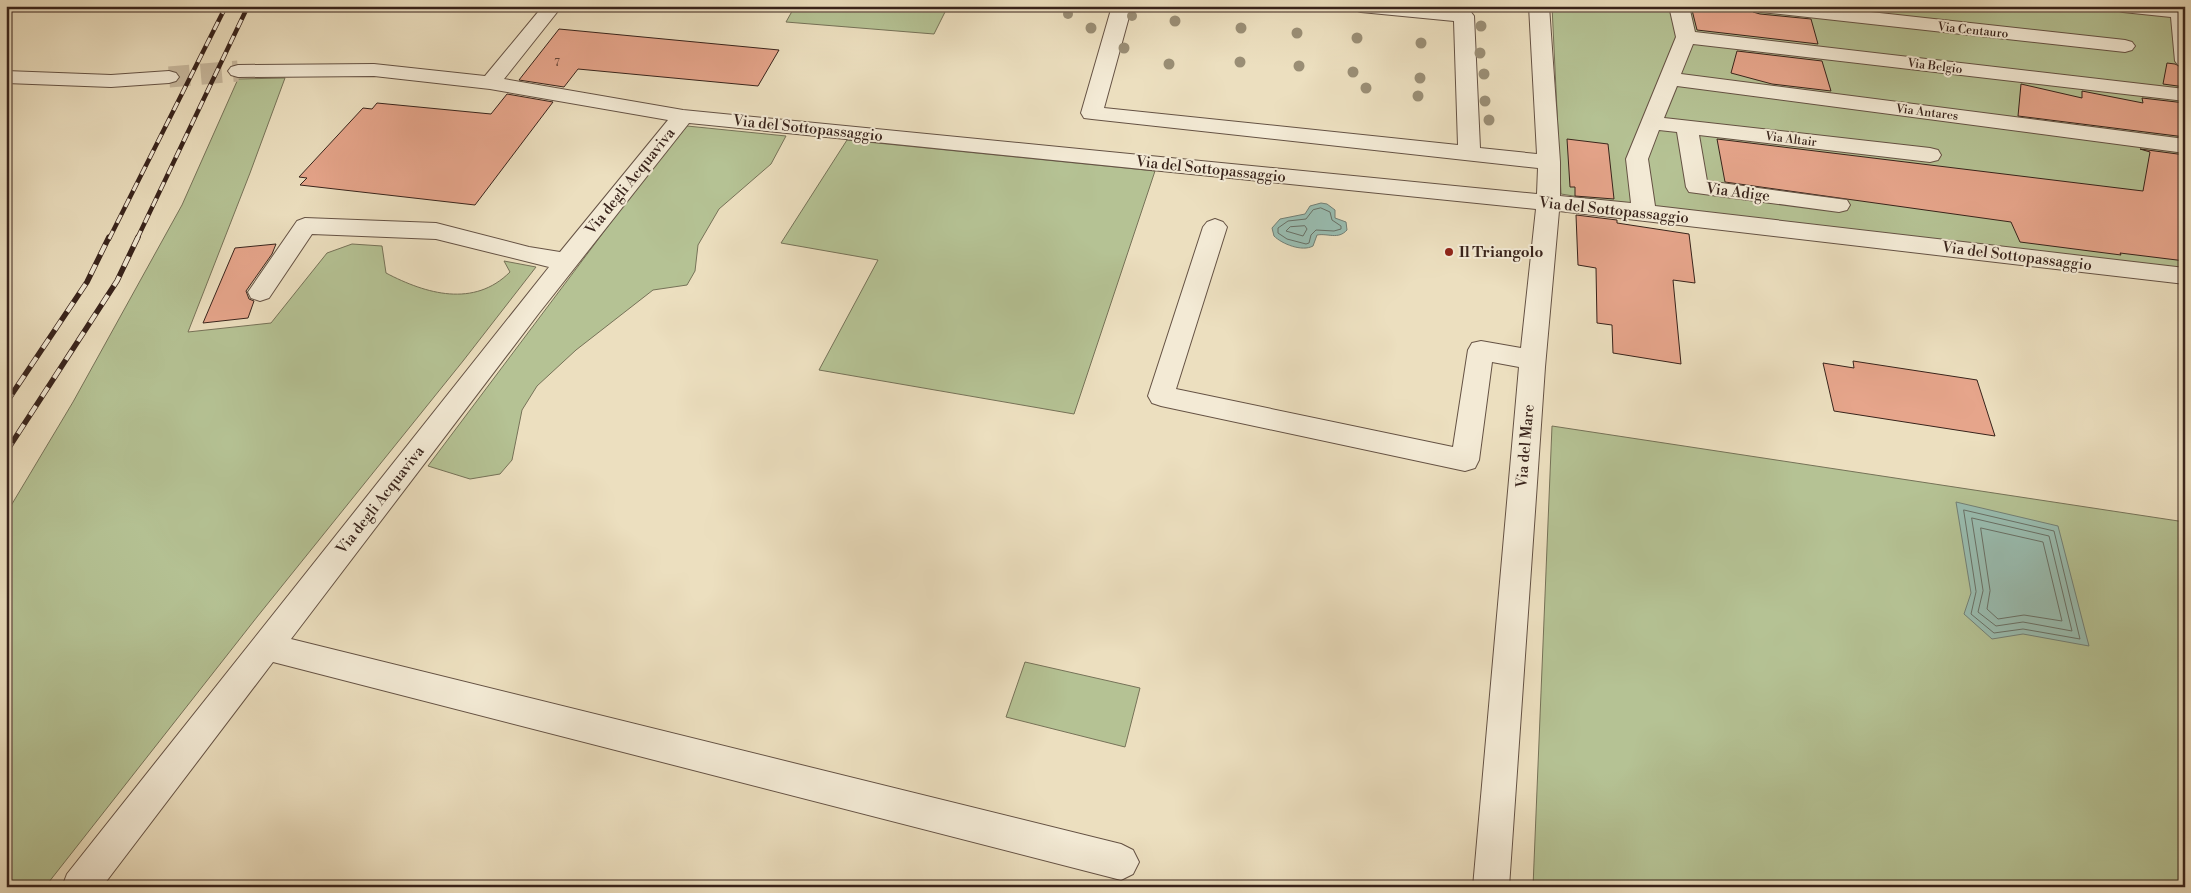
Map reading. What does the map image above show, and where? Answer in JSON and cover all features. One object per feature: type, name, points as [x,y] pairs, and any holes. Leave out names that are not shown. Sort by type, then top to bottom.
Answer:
[{"type":"street","points":[[490,83],[553,6]]},
{"type":"street","points":[[1122,6],[1092,113],[1549,162]]},
{"type":"street","points":[[1361,6],[1464,16],[1469,154]]},
{"type":"street","name":"Via del Mare","points":[[1491,887],[1532,360],[1548,202],[1549,162],[1539,6]]},
{"type":"street","points":[[1644,212],[1637,158],[1686,37],[1679,6]]},
{"type":"street","name":"Via Centauro","points":[[1761,6],[2125,46]]},
{"type":"street","points":[[2123,6],[2180,9],[2185,61]]},
{"type":"street","name":"Via Belgio","points":[[1686,37],[2185,95]]},
{"type":"street","name":"Via del Sottopassaggio","points":[[238,71],[374,70],[490,83],[683,116],[1644,212],[2185,276]]},
{"type":"street","points":[[6,77],[111,81],[169,76]]},
{"type":"street","name":"Via Antares","points":[[1669,79],[2185,146]]},
{"type":"street","name":"Via degli Acquaviva","points":[[80,887],[268,647],[564,261],[683,116]]},
{"type":"street","name":"Via Altair","points":[[1652,123],[1930,155]]},
{"type":"street","name":"Via Adige","points":[[1687,127],[1697,187],[1839,205]]},
{"type":"street","points":[[260,292],[306,226],[436,231],[529,255],[564,261]]},
{"type":"street","points":[[1215,227],[1161,396],[1465,460],[1481,350],[1532,360]]},
{"type":"street","points":[[268,647],[1121,862]]},
{"type":"green space","points":[[795,6],[948,6],[934,34],[786,22]]},
{"type":"green space","points":[[1552,6],[2185,6],[2185,270],[1643,207],[1561,194]]},
{"type":"green space","points":[[285,78],[188,332],[271,323],[327,253],[352,244],[382,246],[386,273],[417,287],[450,294],[465,294],[481,290],[496,283],[510,272],[504,261],[536,267],[45,887],[6,887],[6,514],[73,402],[182,205],[238,79]]},
{"type":"green space","points":[[687,126],[786,136],[771,164],[719,209],[698,245],[695,271],[687,285],[653,290],[576,350],[537,386],[522,410],[512,460],[500,474],[470,479],[428,466],[648,173]]},
{"type":"green space","points":[[847,140],[1155,171],[1074,414],[819,370],[878,260],[781,243]]},
{"type":"green space","points":[[1552,426],[2185,522],[2185,887],[1533,887]]},
{"type":"green space","points":[[1025,662],[1140,688],[1125,747],[1006,717]]},
{"type":"water","points":[[1321,203],[1327,204],[1335,210],[1335,218],[1346,222],[1347,230],[1344,233],[1340,235],[1317,235],[1313,246],[1308,248],[1298,248],[1282,242],[1274,236],[1272,228],[1280,219],[1305,214],[1310,206]]},
{"type":"water","points":[[1956,502],[2058,526],[2089,646],[2023,634],[1992,639],[1964,614],[1971,593]]},
{"type":"building","points":[[1691,6],[1750,6],[1753,12],[1760,14],[1811,19],[1818,44],[1697,30]]},
{"type":"building","points":[[559,29],[779,50],[758,86],[578,69],[564,87],[519,80]]},
{"type":"building","points":[[1737,51],[1822,61],[1831,91],[1772,84],[1731,73]]},
{"type":"building","points":[[2167,63],[2175,64],[2185,69],[2185,87],[2163,84]]},
{"type":"building","points":[[2021,84],[2082,98],[2082,91],[2143,103],[2142,98],[2185,103],[2185,137],[2018,116]]},
{"type":"building","points":[[507,94],[553,102],[475,205],[300,185],[307,178],[299,177],[363,108],[372,109],[377,103],[491,114]]},
{"type":"building","points":[[1567,139],[1608,144],[1614,199],[1575,196],[1575,187],[1570,187]]},
{"type":"building","points":[[1717,139],[2143,191],[2150,152],[2140,149],[2185,155],[2185,261],[2020,242],[2011,222],[1725,182]]},
{"type":"building","points":[[1576,215],[1617,220],[1617,223],[1689,234],[1695,283],[1673,280],[1681,364],[1613,353],[1612,325],[1597,323],[1596,268],[1578,265]]},
{"type":"building","points":[[276,244],[272,254],[246,291],[249,299],[254,301],[248,318],[203,323],[235,248]]},
{"type":"building","points":[[1853,361],[1977,380],[1995,436],[1834,411],[1823,363],[1854,368]]},
{"type":"tunnel","points":[[169,77],[238,71]]},
{"type":"railway","points":[[109,239],[226,6]]},
{"type":"railway","points":[[137,239],[248,6]]},
{"type":"railway","points":[[6,403],[87,282],[109,237]]},
{"type":"railway","points":[[6,452],[117,281],[138,237]]},
{"type":"place","name":"Il Triangolo","points":[[1449,252]]}]
